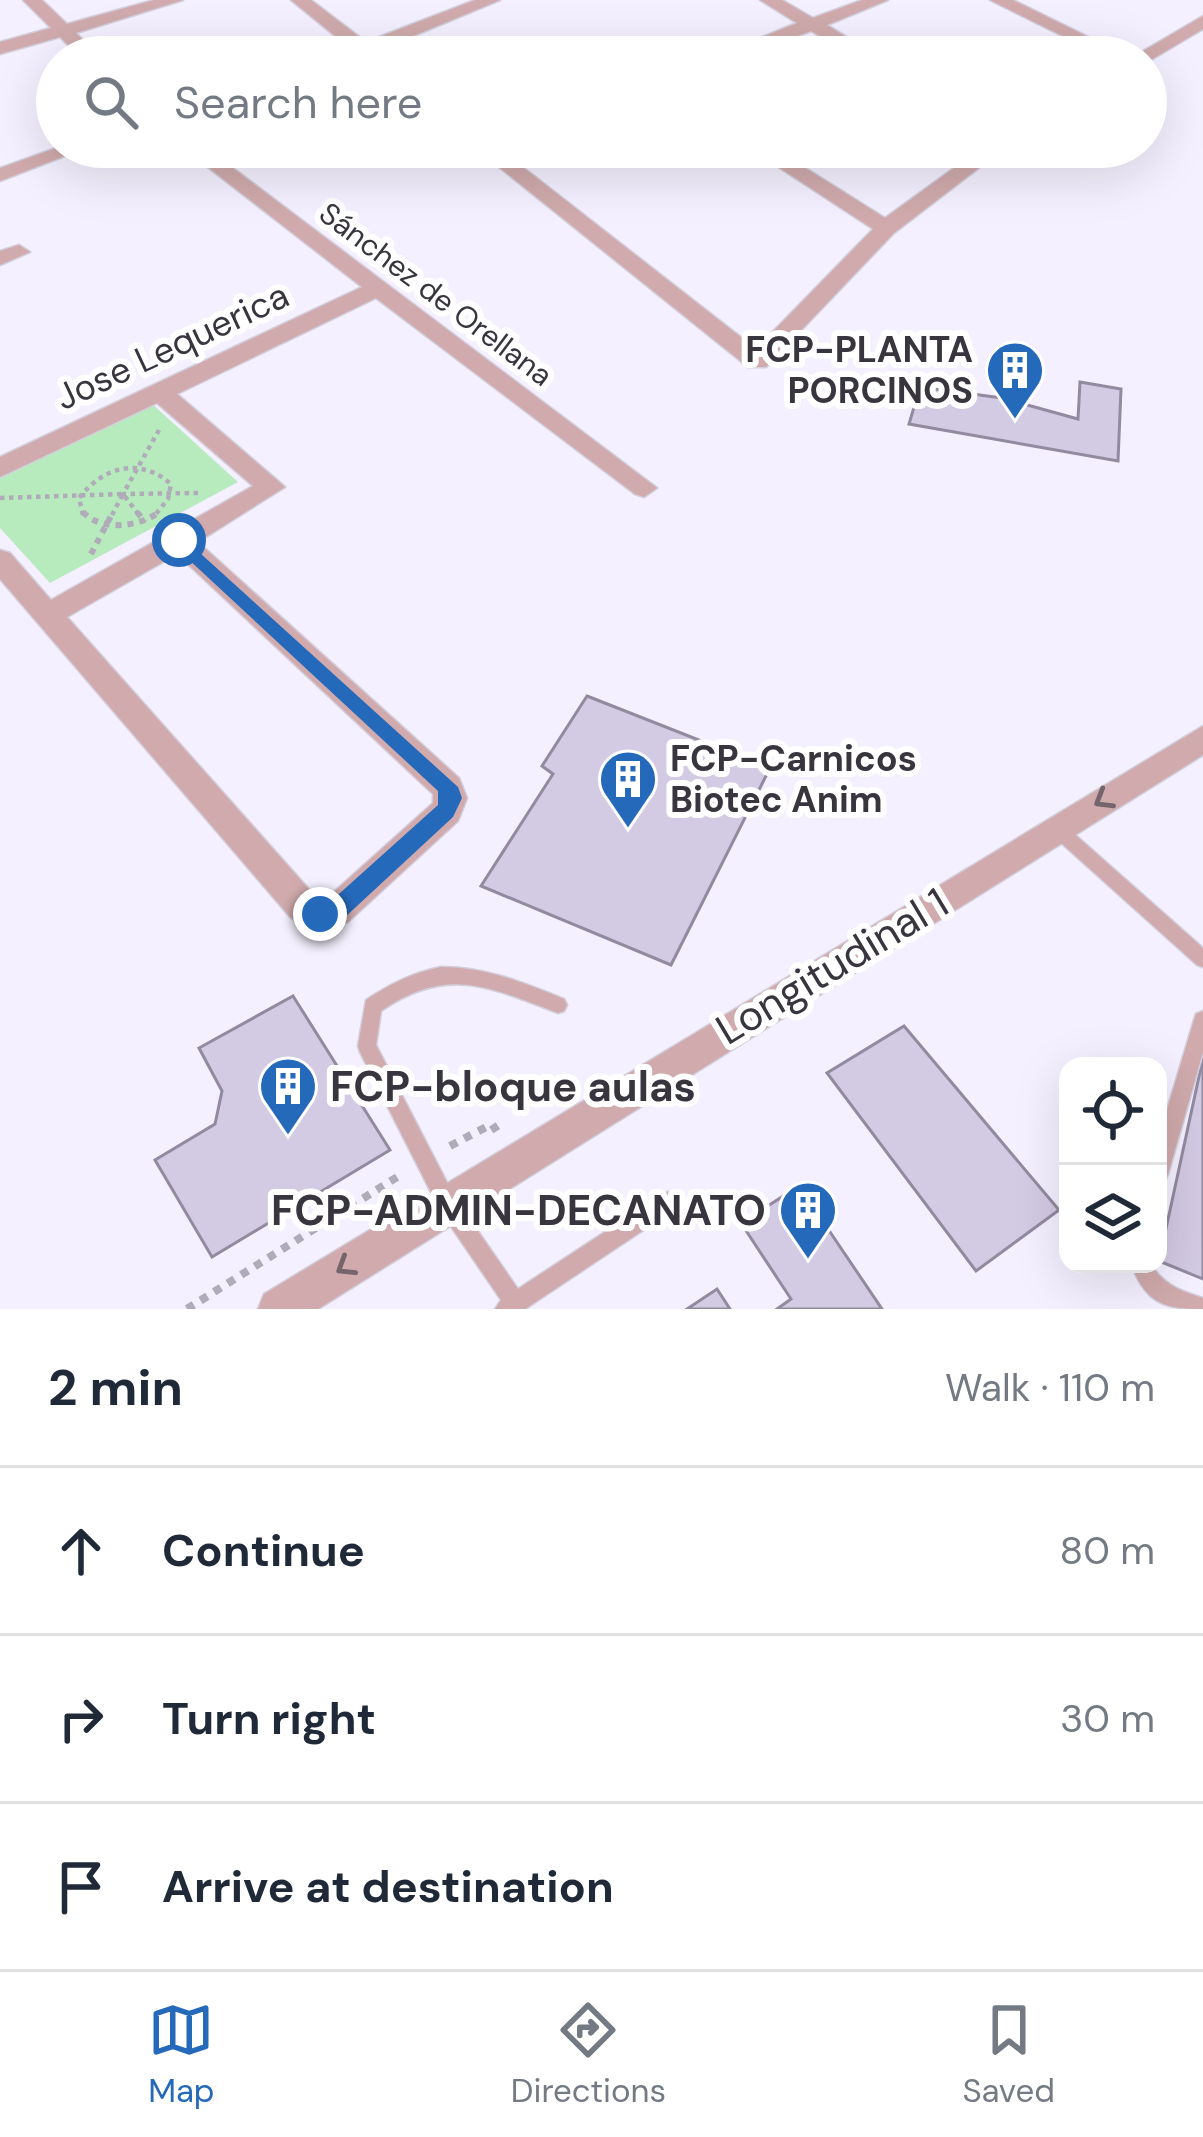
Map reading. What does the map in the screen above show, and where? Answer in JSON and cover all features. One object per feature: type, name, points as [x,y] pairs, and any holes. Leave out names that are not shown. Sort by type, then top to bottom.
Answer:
[{"type":"street","points":[[32,0],[69,36]]},
{"type":"street","points":[[45,36],[174,0]]},
{"type":"street","points":[[300,0],[346,36]]},
{"type":"street","points":[[410,36],[491,0]]},
{"type":"street","points":[[769,0],[833,36]]},
{"type":"street","points":[[782,36],[879,0]]},
{"type":"street","points":[[999,0],[1075,36]]},
{"type":"street","points":[[1167,42],[1203,21]]},
{"type":"street","points":[[0,48],[36,38]]},
{"type":"street","points":[[0,175],[36,162]]},
{"type":"street","name":"Sánchez de Orellana","points":[[219,168],[644,488]]},
{"type":"street","points":[[511,168],[757,362],[886,228],[967,168]]},
{"type":"street","points":[[791,168],[886,228]]},
{"type":"street","name":"Jose Lequerica","points":[[0,468],[166,398],[376,290]]},
{"type":"street","points":[[46,616],[272,487],[166,398]]},
{"type":"street","points":[[0,560],[303,907],[320,914],[336,911],[446,811],[451,798],[448,787],[173,543]]},
{"type":"street","name":"Longitudinal 1","points":[[280,1309],[1203,739]]},
{"type":"lane","points":[[1057,828],[1203,959]]},
{"type":"lane","points":[[558,1005],[474,974],[424,976],[396,987],[372,1006],[367,1046],[448,1205],[511,1306],[668,1202]]},
{"type":"lane","points":[[1161,1165],[1203,1020]]},
{"type":"lane","points":[[1144,1273],[1161,1294],[1203,1309]]},
{"type":"path","points":[[106,527],[139,466],[166,398]]},
{"type":"path","points":[[139,466],[164,475],[170,495],[166,505],[144,521],[106,527],[84,517],[79,498],[91,481],[113,469],[139,466]]},
{"type":"path","points":[[123,494],[144,521],[173,543]]},
{"type":"path","points":[[0,498],[170,495]]},
{"type":"path","points":[[187,1309],[425,1160],[492,1124],[515,1160]]},
{"type":"green space","points":[[150,402],[238,482],[50,583],[0,528],[0,476]]},
{"type":"building","name":"FCP-PLANTA PORCINOS","points":[[1080,382],[1121,389],[1118,461],[909,424],[920,387],[1002,398],[1078,419]]},
{"type":"building","name":"FCP-Carnicos Biotec Anim","points":[[587,696],[770,768],[671,965],[481,886],[553,774],[542,766]]},
{"type":"building","name":"FCP-bloque aulas","points":[[293,996],[390,1150],[212,1257],[155,1160],[215,1124],[222,1091],[199,1048]]},
{"type":"building","points":[[904,1026],[1059,1210],[976,1271],[827,1073]]},
{"type":"building","points":[[1203,1058],[1203,1279],[1167,1264],[1167,1224]]},
{"type":"building","name":"FCP-ADMIN-DECANATO","points":[[799,1186],[882,1309],[777,1309],[791,1299],[741,1223]]},
{"type":"building","name":"FCP-ADMIN-DECANATO","points":[[717,1289],[730,1309],[687,1309]]},
{"type":"place","name":"FCP-PLANTA PORCINOS","points":[[1015,421]]},
{"type":"place","name":"FCP-Carnicos Biotec Anim","points":[[628,830]]},
{"type":"place","name":"FCP-bloque aulas","points":[[288,1137]]},
{"type":"place","name":"FCP-ADMIN-DECANATO","points":[[808,1261]]},
{"type":"route","points":[[179,540],[448,787],[451,798],[446,811],[336,911],[320,914]]}]
